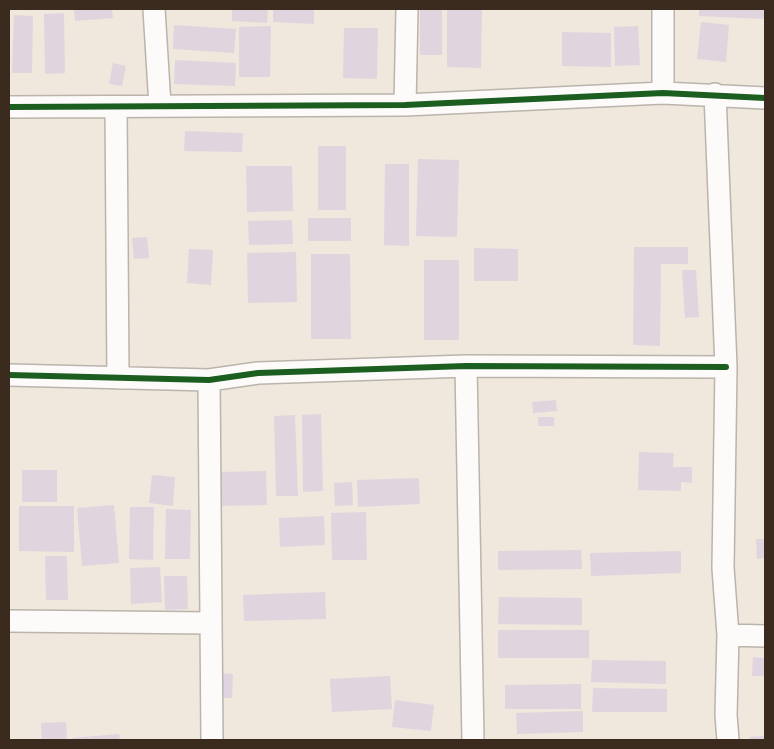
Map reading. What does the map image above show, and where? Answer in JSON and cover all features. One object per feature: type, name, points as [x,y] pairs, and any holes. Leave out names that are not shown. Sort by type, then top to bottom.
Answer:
[{"type":"street","points":[[154,9],[160,106]]},
{"type":"street","points":[[405,105],[407,9]]},
{"type":"street","points":[[663,9],[663,93]]},
{"type":"street","points":[[9,107],[405,105],[663,93],[715,94],[765,98]]},
{"type":"street","points":[[715,94],[726,367],[723,568],[728,635],[726,715],[728,740]]},
{"type":"street","points":[[116,106],[118,378]]},
{"type":"street","points":[[9,375],[209,380],[258,373],[466,366],[726,367]]},
{"type":"street","points":[[466,366],[473,740]]},
{"type":"street","points":[[209,380],[212,740]]},
{"type":"street","points":[[9,621],[211,623]]},
{"type":"street","points":[[728,635],[765,636]]},
{"type":"building","points":[[74,9],[112,9],[113,18],[75,21]]},
{"type":"building","points":[[232,9],[268,9],[267,23],[232,21]]},
{"type":"building","points":[[273,9],[314,9],[314,24],[273,22]]},
{"type":"building","points":[[420,9],[442,9],[442,55],[420,55]]},
{"type":"building","points":[[447,9],[482,9],[481,68],[447,67]]},
{"type":"building","points":[[699,9],[765,9],[765,19],[699,16]]},
{"type":"building","points":[[64,13],[65,73],[45,74],[44,14]]},
{"type":"building","points":[[14,15],[33,16],[32,73],[12,73]]},
{"type":"building","points":[[701,22],[729,25],[726,62],[697,59]]},
{"type":"building","points":[[174,25],[236,29],[234,53],[173,49]]},
{"type":"building","points":[[271,26],[270,77],[239,77],[239,27]]},
{"type":"building","points":[[638,26],[640,65],[615,66],[614,27]]},
{"type":"building","points":[[344,28],[378,28],[377,79],[343,78]]},
{"type":"building","points":[[562,32],[611,33],[611,67],[562,66]]},
{"type":"building","points":[[175,60],[236,63],[235,86],[174,84]]},
{"type":"building","points":[[113,63],[126,66],[122,86],[109,84]]},
{"type":"building","points":[[185,131],[243,133],[242,152],[184,151]]},
{"type":"building","points":[[318,146],[346,146],[346,210],[318,210]]},
{"type":"building","points":[[418,159],[459,160],[457,237],[416,236]]},
{"type":"building","points":[[385,164],[409,164],[409,246],[384,245]]},
{"type":"building","points":[[246,166],[292,166],[293,211],[247,212]]},
{"type":"building","points":[[308,218],[351,218],[351,241],[308,241]]},
{"type":"building","points":[[292,220],[293,244],[249,245],[248,221]]},
{"type":"building","points":[[147,237],[149,258],[134,259],[132,238]]},
{"type":"building","points":[[634,247],[688,247],[688,264],[661,264],[660,346],[633,345]]},
{"type":"building","points":[[474,248],[518,249],[518,281],[474,281]]},
{"type":"building","points":[[189,249],[213,250],[211,285],[187,283]]},
{"type":"building","points":[[296,252],[297,302],[248,303],[247,253]]},
{"type":"building","points":[[311,254],[350,254],[351,339],[311,339]]},
{"type":"building","points":[[424,260],[459,260],[459,340],[424,340]]},
{"type":"building","points":[[682,270],[696,270],[699,317],[685,318]]},
{"type":"building","points":[[556,400],[557,411],[533,413],[532,402]]},
{"type":"building","points":[[321,414],[323,491],[303,492],[302,415]]},
{"type":"building","points":[[295,415],[298,496],[276,496],[274,416]]},
{"type":"building","points":[[538,417],[554,417],[554,426],[538,426]]},
{"type":"building","points":[[639,452],[674,453],[673,467],[692,467],[692,483],[681,482],[681,491],[638,490]]},
{"type":"building","points":[[22,470],[57,470],[57,502],[22,502]]},
{"type":"building","points":[[266,471],[267,505],[220,506],[220,472]]},
{"type":"building","points":[[152,475],[175,477],[173,506],[149,503]]},
{"type":"building","points":[[419,478],[420,504],[358,507],[357,480]]},
{"type":"building","points":[[352,482],[353,505],[335,506],[334,483]]},
{"type":"building","points":[[114,505],[119,563],[82,566],[77,508]]},
{"type":"building","points":[[19,506],[74,506],[74,552],[19,551]]},
{"type":"building","points":[[130,507],[154,507],[153,560],[129,559]]},
{"type":"building","points":[[166,509],[191,510],[190,559],[165,559]]},
{"type":"building","points":[[366,512],[367,560],[332,560],[331,513]]},
{"type":"building","points":[[324,516],[325,545],[280,547],[279,518]]},
{"type":"building","points":[[756,539],[765,539],[765,558],[757,559]]},
{"type":"building","points":[[581,550],[582,569],[498,570],[498,551]]},
{"type":"building","points":[[681,551],[681,573],[591,576],[590,553]]},
{"type":"building","points":[[45,556],[67,556],[68,600],[46,600]]},
{"type":"building","points":[[160,567],[162,602],[131,604],[130,568]]},
{"type":"building","points":[[164,576],[187,576],[188,609],[165,610]]},
{"type":"building","points":[[325,592],[326,619],[244,621],[243,595]]},
{"type":"building","points":[[499,597],[582,598],[582,625],[498,624]]},
{"type":"building","points":[[498,630],[589,630],[589,658],[498,658]]},
{"type":"building","points":[[753,657],[765,658],[765,676],[752,676]]},
{"type":"building","points":[[592,660],[666,661],[666,684],[591,682]]},
{"type":"building","points":[[216,673],[233,674],[232,698],[215,698]]},
{"type":"building","points":[[390,676],[392,709],[332,712],[330,679]]},
{"type":"building","points":[[581,684],[581,709],[505,709],[505,685]]},
{"type":"building","points":[[593,688],[667,689],[667,712],[592,712]]},
{"type":"building","points":[[395,700],[434,705],[431,731],[392,727]]},
{"type":"building","points":[[583,711],[583,732],[517,734],[516,713]]},
{"type":"building","points":[[66,722],[67,740],[42,740],[41,723]]},
{"type":"building","points":[[119,734],[120,740],[72,740],[72,738]]},
{"type":"building","points":[[765,736],[765,740],[750,740],[750,737]]},
{"type":"cycle path","points":[[9,107],[405,105],[663,93],[765,98]]},
{"type":"cycle path","points":[[9,375],[209,380],[258,373],[466,366],[726,367]]}]
